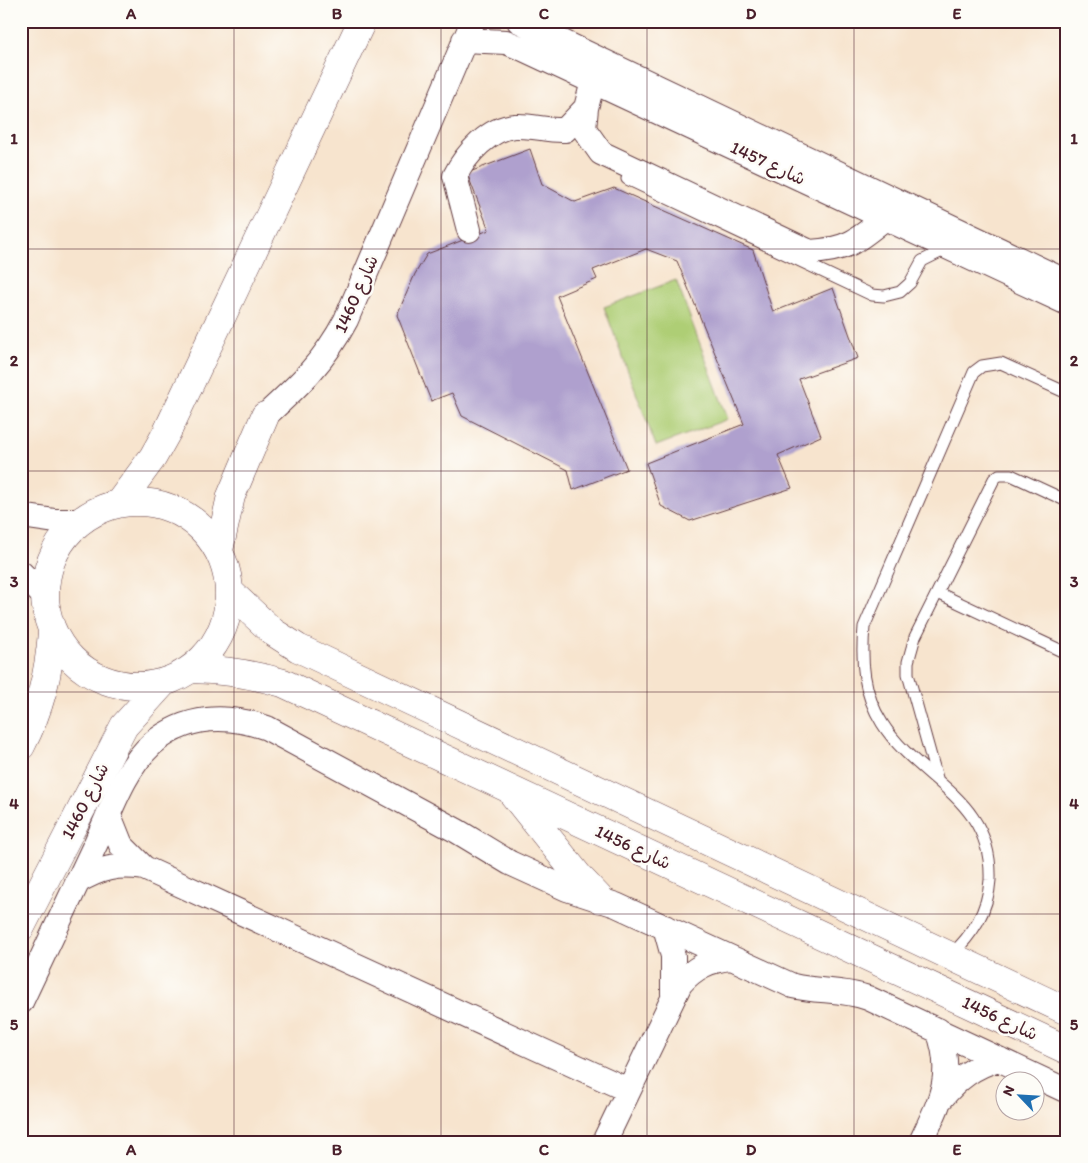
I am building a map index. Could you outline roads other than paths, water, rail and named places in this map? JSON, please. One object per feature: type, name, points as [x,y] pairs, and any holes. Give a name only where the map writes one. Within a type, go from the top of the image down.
[{"type":"street","points":[[119,503],[137,481],[167,432],[362,21]]},
{"type":"street","name":"شارع 1457","points":[[519,21],[1067,282]]},
{"type":"street","name":"شارع 1457","points":[[469,31],[506,42],[593,81],[1067,302]]},
{"type":"street","name":"شارع 1460","points":[[219,550],[231,496],[265,416],[316,369],[337,337],[469,31]]},
{"type":"street","points":[[593,81],[586,108],[584,130],[601,153],[810,252],[831,251],[855,242],[885,218]]},
{"type":"street","points":[[469,230],[455,176],[462,161],[479,144],[495,134],[514,126],[550,131],[565,130],[586,108]]},
{"type":"street","points":[[119,503],[151,503],[166,506],[187,516],[206,531],[219,550],[227,571],[230,592],[228,614],[220,635],[208,654],[192,669],[162,684],[136,687],[110,683],[86,672],[67,655],[52,632],[47,615],[45,597],[47,575],[54,555],[65,536],[80,521],[99,510],[119,503]]},
{"type":"street","points":[[21,516],[55,521],[80,521]]},
{"type":"street","points":[[21,573],[45,597]]},
{"type":"street","name":"شارع 1456","points":[[230,592],[273,632],[298,648],[1067,1011]]},
{"type":"street","points":[[21,746],[36,715],[45,688],[52,632]]},
{"type":"street","name":"شارع 1456","points":[[192,669],[254,674],[283,683],[1067,1050]]},
{"type":"street","name":"شارع 1460","points":[[21,927],[115,743],[142,704],[162,684]]},
{"type":"street","points":[[21,1002],[109,815],[138,760],[152,745],[168,733],[187,724],[206,719],[227,718],[266,728],[457,831],[510,863],[567,890],[600,899],[793,986],[817,990],[843,991],[868,998],[1067,1090]]},
{"type":"street","points":[[509,788],[580,878],[600,899]]},
{"type":"street","points":[[109,815],[121,845],[144,868]]},
{"type":"street","points":[[77,882],[92,872],[109,867],[126,865],[144,868],[628,1090]]},
{"type":"street","points":[[665,927],[674,956],[672,994]]},
{"type":"street","points":[[604,1142],[672,994],[688,974],[698,967],[708,962],[731,958]]},
{"type":"street","points":[[921,1142],[941,1100],[947,1071],[946,1056],[938,1030]]},
{"type":"street","points":[[941,1100],[960,1078],[985,1063],[999,1059]]},
{"type":"lane","points":[[601,153],[605,165],[618,174],[872,295],[884,296],[900,292],[910,282],[922,261],[949,248]]},
{"type":"lane","points":[[950,956],[976,926],[986,902],[990,869],[987,849],[981,830],[965,806],[897,742],[882,723],[871,701],[864,677],[862,660],[864,627],[974,372],[982,366],[1001,363],[1067,393]]},
{"type":"lane","points":[[938,779],[910,687],[908,662],[915,637],[991,484],[999,475],[1011,475],[1067,501]]},
{"type":"lane","points":[[938,593],[1066,653]]}]
